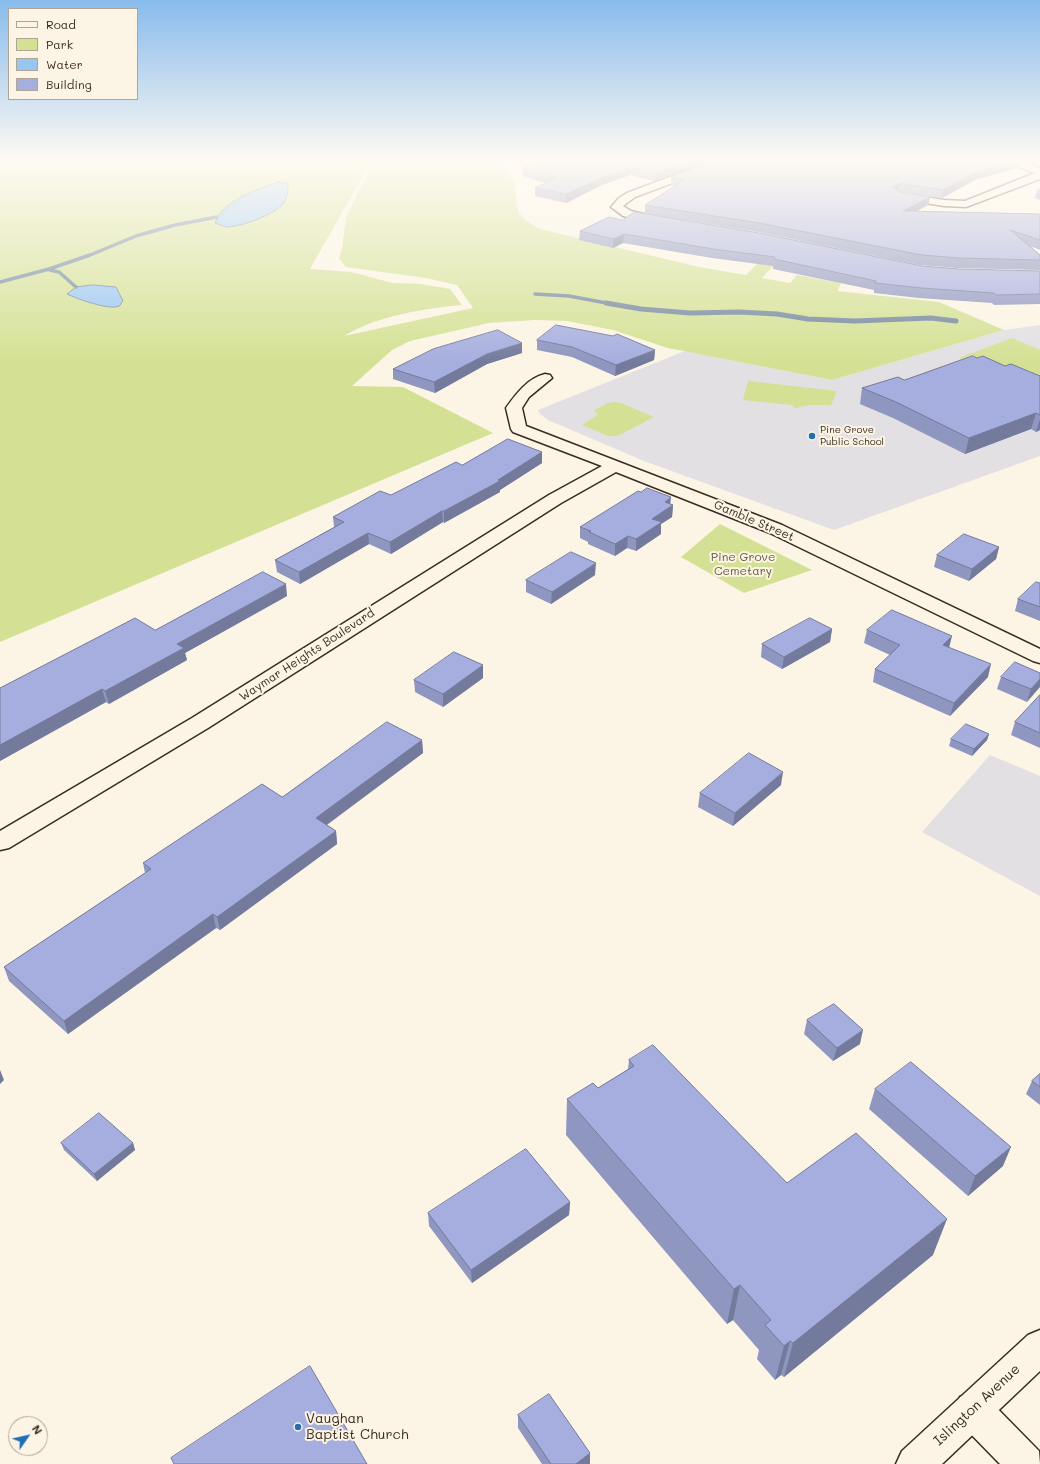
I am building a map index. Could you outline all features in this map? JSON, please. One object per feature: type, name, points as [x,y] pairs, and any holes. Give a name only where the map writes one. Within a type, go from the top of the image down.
[{"type":"street","name":"Gamble Street","points":[[545,378],[523,394],[514,408],[519,429],[776,529],[1040,657]]},
{"type":"street","name":"Waymar Heights Boulevard","points":[[0,842],[200,723],[555,499],[614,466]]},
{"type":"street","name":"Islington Avenue","points":[[915,1464],[1040,1347]]},
{"type":"street","points":[[973,1410],[1026,1464]]},
{"type":"shaded area","name":"Pine Grove Public School","points":[[1040,325],[1040,456],[834,530],[644,461],[548,420],[540,414],[538,410],[685,351],[832,380],[1004,330]]},
{"type":"shaded area","points":[[990,755],[1040,776],[1040,896],[922,832]]},
{"type":"green space","points":[[0,226],[334,226],[310,269],[351,272],[393,283],[421,284],[450,289],[462,305],[417,311],[386,318],[344,336],[473,308],[457,285],[426,278],[346,267],[339,258],[345,226],[536,226],[540,229],[699,267],[746,275],[776,244],[790,247],[762,278],[790,283],[797,275],[841,283],[838,291],[939,302],[1004,330],[832,380],[668,348],[613,330],[567,321],[535,320],[489,323],[410,341],[392,350],[352,386],[403,387],[493,433],[0,642]]},
{"type":"green space","points":[[1012,338],[1040,350],[1040,392],[959,358]]},
{"type":"green space","points":[[748,381],[837,391],[831,405],[811,405],[795,408],[792,405],[743,400]]},
{"type":"green space","points":[[608,403],[621,403],[654,417],[618,436],[608,436],[582,425],[598,415],[594,410]]},
{"type":"green space","name":"Pine Grove Cemetary","points":[[720,524],[812,570],[744,593],[681,557]]},
{"type":"water","points":[[93,285],[116,287],[123,301],[119,306],[108,307],[67,294],[76,287]]},
{"type":"building","points":[[590,226],[720,226],[922,266],[959,269],[1040,271],[1040,294],[996,295],[994,293],[875,283],[876,281],[774,259],[775,257],[713,249],[624,234],[613,239],[580,231]]},
{"type":"building","points":[[776,226],[1040,226],[1040,240],[1010,230],[1040,255],[1040,260],[959,258],[922,255]]},
{"type":"building","points":[[556,325],[613,336],[617,334],[655,350],[616,365],[572,347],[537,340]]},
{"type":"building","points":[[498,330],[522,343],[487,354],[434,382],[393,369],[433,349]]},
{"type":"building","points":[[973,356],[977,358],[983,356],[1005,366],[1011,364],[1040,376],[1040,415],[1036,413],[969,438],[896,402],[862,388],[898,377],[904,380]]},
{"type":"building","points":[[508,439],[542,452],[498,480],[500,481],[442,511],[390,542],[368,533],[299,572],[275,560],[344,522],[333,517],[380,491],[391,495],[456,462],[462,465]]},
{"type":"building","points":[[647,488],[671,497],[665,502],[673,505],[652,519],[662,522],[636,539],[628,536],[615,544],[589,532],[591,531],[580,527],[638,491],[641,492]]},
{"type":"building","points":[[964,534],[999,547],[972,569],[937,555]]},
{"type":"building","points":[[571,552],[596,563],[552,592],[526,580]]},
{"type":"building","points":[[263,572],[286,584],[177,644],[184,648],[105,691],[102,689],[0,745],[0,688],[135,618],[155,630]]},
{"type":"building","points":[[1036,582],[1040,583],[1040,607],[1018,599]]},
{"type":"building","points":[[892,610],[952,636],[943,645],[991,664],[954,703],[875,669],[900,645],[867,630]]},
{"type":"building","points":[[810,618],[832,629],[784,657],[762,644]]},
{"type":"building","points":[[454,652],[483,665],[443,694],[414,680]]},
{"type":"building","points":[[1015,662],[1040,673],[1040,679],[1031,689],[1001,677]]},
{"type":"building","points":[[1040,695],[1040,733],[1015,722]]},
{"type":"building","points":[[387,722],[422,740],[316,818],[336,831],[217,917],[213,914],[64,1021],[4,967],[151,869],[143,863],[262,784],[282,797]]},
{"type":"building","points":[[966,724],[989,734],[974,749],[951,739]]},
{"type":"building","points":[[749,753],[783,772],[735,813],[700,793]]},
{"type":"building","points":[[834,1004],[863,1030],[837,1048],[807,1020]]},
{"type":"building","points":[[653,1045],[787,1183],[856,1133],[947,1219],[793,1343],[790,1341],[784,1346],[765,1325],[771,1320],[740,1285],[734,1289],[567,1099],[593,1083],[598,1088],[634,1066],[629,1060]]},
{"type":"building","points":[[911,1062],[1011,1147],[975,1176],[875,1089]]},
{"type":"building","points":[[1040,1074],[1040,1087],[1032,1081]]},
{"type":"building","points":[[99,1113],[133,1143],[94,1174],[61,1143]]},
{"type":"building","points":[[526,1149],[570,1202],[471,1270],[428,1213]]},
{"type":"building","points":[[310,1366],[367,1464],[174,1464],[171,1458]]},
{"type":"building","points":[[549,1394],[590,1453],[576,1464],[551,1464],[518,1415]]},
{"type":"waterway","points":[[0,282],[49,269],[90,255],[136,236],[170,226]]},
{"type":"waterway","points":[[50,270],[59,272],[76,287]]},
{"type":"waterway","points":[[535,294],[569,296],[612,304]]},
{"type":"waterway","points":[[606,303],[641,309],[690,313],[739,312],[777,314],[808,319],[855,321],[931,318],[956,321]]},
{"type":"place","name":"Pine Grove Public School","points":[[812,436]]},
{"type":"place","name":"Vaughan Baptist Church","points":[[298,1427]]}]
